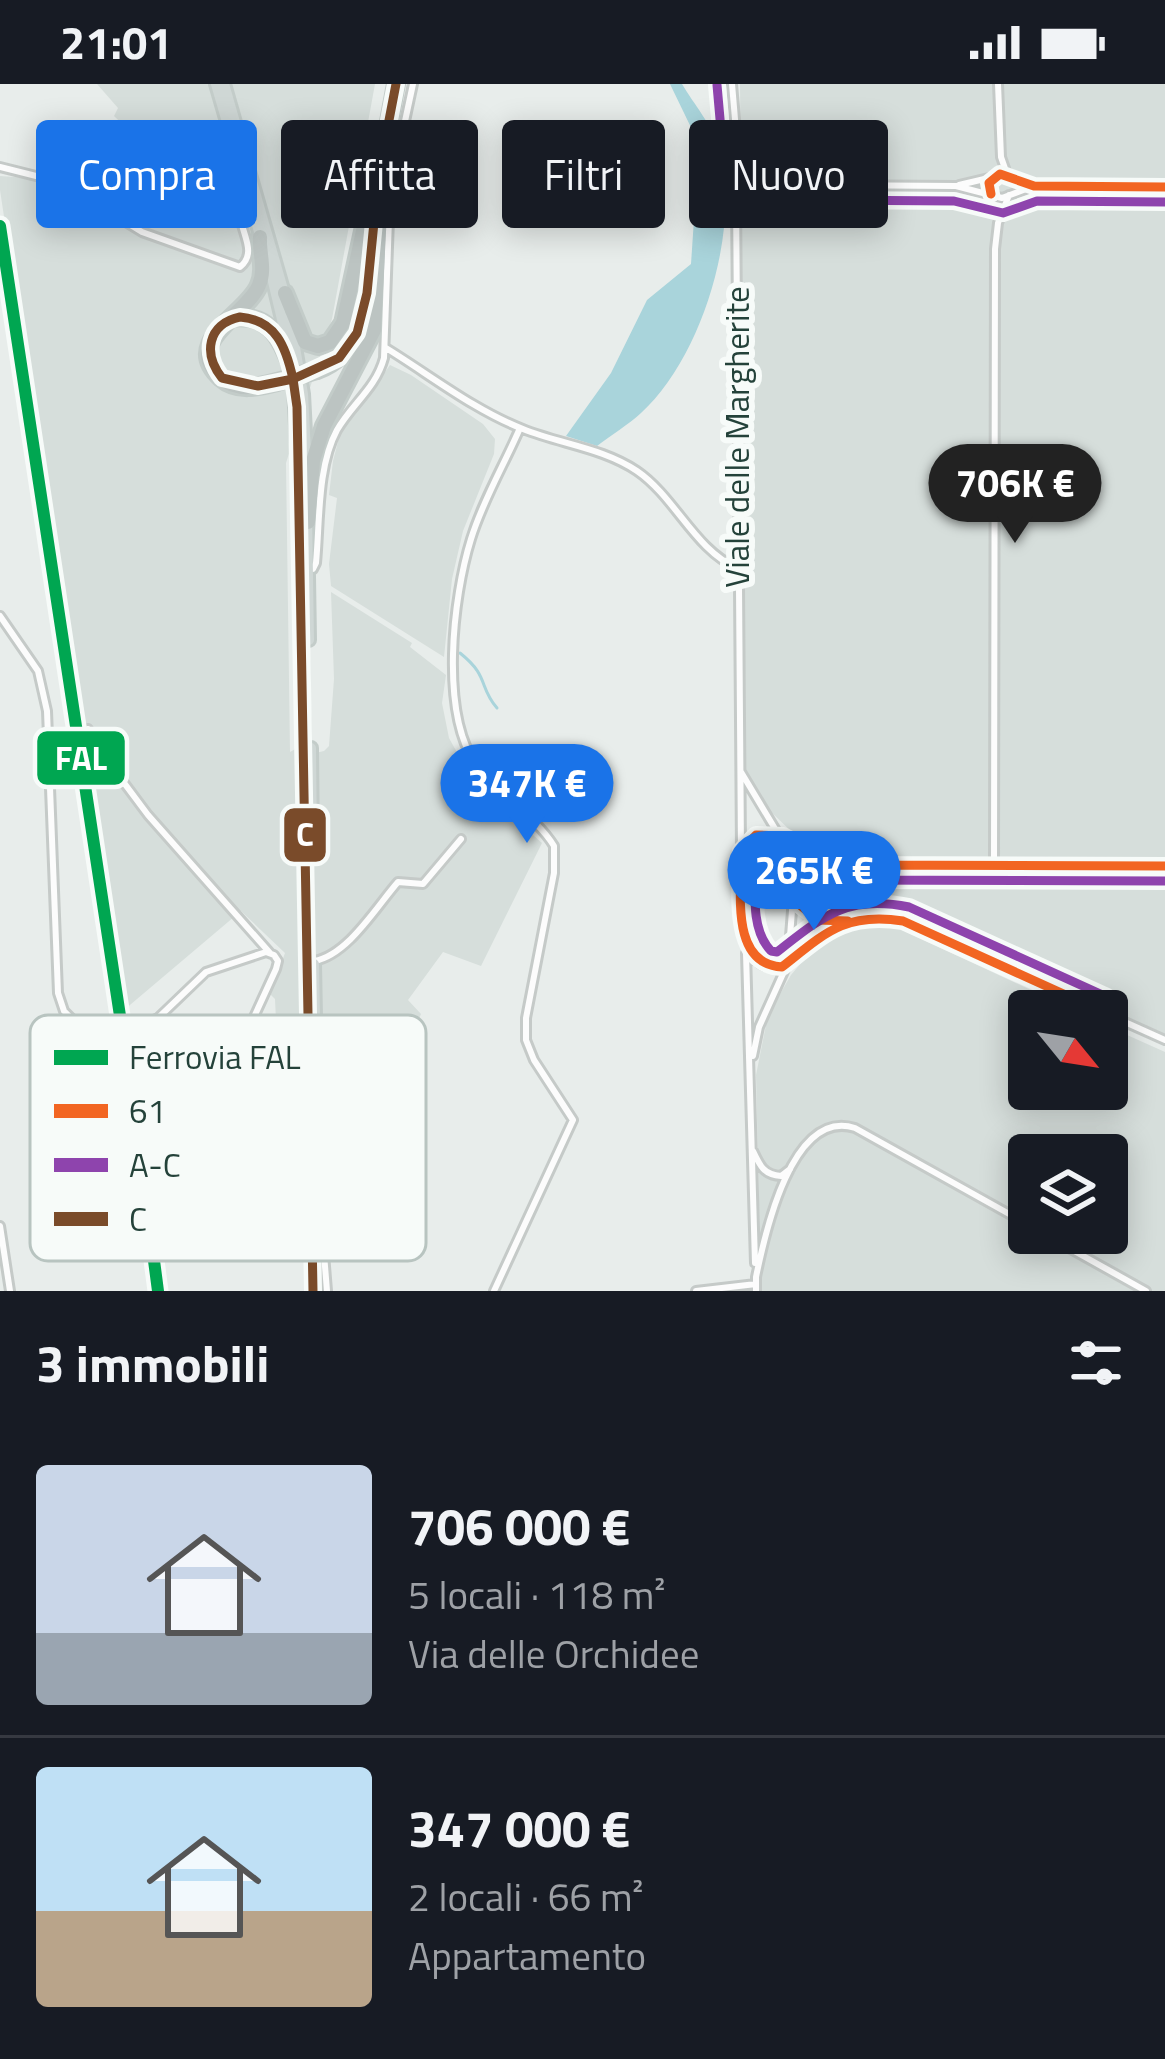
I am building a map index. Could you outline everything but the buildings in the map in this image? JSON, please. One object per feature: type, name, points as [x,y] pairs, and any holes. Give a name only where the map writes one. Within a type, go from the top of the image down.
[{"type":"highway","points":[[389,120],[396,84]]},
{"type":"highway","points":[[285,293],[305,342],[324,345],[335,337],[346,314],[363,228]]},
{"type":"highway","points":[[260,238],[260,284],[247,304],[219,326],[209,346],[216,372],[238,386],[277,382],[343,356],[359,329],[372,228]]},
{"type":"highway","points":[[308,522],[313,461],[324,426],[374,330],[379,228]]},
{"type":"highway","points":[[231,318],[252,316],[266,322],[292,367]]},
{"type":"main road","points":[[220,84],[229,120]]},
{"type":"main road","points":[[220,84],[285,293],[303,394],[315,1015]]},
{"type":"main road","points":[[257,227],[292,367],[299,480],[307,1015]]},
{"type":"main road","points":[[316,1261],[320,1291]]},
{"type":"main road","points":[[319,1261],[320,1291]]},
{"type":"street","points":[[308,569],[316,563],[326,466],[336,432],[374,382],[386,348],[390,191],[413,84]]},
{"type":"street","points":[[732,84],[735,120]]},
{"type":"street","points":[[994,866],[998,223],[1010,193],[1001,157],[998,84]]},
{"type":"street","points":[[0,167],[36,176]]},
{"type":"street","points":[[991,194],[993,177]]},
{"type":"street","points":[[956,186],[993,177],[1034,186]]},
{"type":"street","points":[[888,186],[956,186],[1002,198],[1034,186],[1165,187]]},
{"type":"street","points":[[136,228],[239,267],[250,252],[243,228]]},
{"type":"street","name":"Viale delle Margherite","points":[[737,228],[741,851],[750,1077]]},
{"type":"street","points":[[386,348],[520,428],[598,453],[636,471],[720,559],[738,568]]},
{"type":"street","points":[[494,1291],[573,1120],[526,1040],[526,1018],[554,873],[554,846],[476,765],[466,746],[457,702],[453,649],[469,545],[520,428]]},
{"type":"street","points":[[0,616],[38,671],[47,711],[58,993],[67,1015]]},
{"type":"street","points":[[88,728],[89,736],[148,814],[278,964],[255,1015]]},
{"type":"street","points":[[740,769],[790,856],[795,897],[787,963],[759,1028],[750,1077],[756,1284]]},
{"type":"street","points":[[741,851],[756,835],[780,836],[842,866]]},
{"type":"street","points":[[314,961],[326,959],[350,938],[398,882],[423,884],[461,838]]},
{"type":"street","points":[[795,897],[815,871],[842,866],[1165,866]]},
{"type":"street","points":[[795,897],[807,915],[835,924],[880,916],[903,921],[1055,990]]},
{"type":"street","points":[[746,949],[763,967],[787,963],[835,924]]},
{"type":"street","points":[[161,1015],[206,972],[270,953]]},
{"type":"street","points":[[1128,1023],[1165,1040]]},
{"type":"street","points":[[752,1148],[758,1166],[775,1176],[788,1172],[816,1132],[832,1125],[850,1126],[1008,1213]]},
{"type":"street","points":[[756,1284],[771,1215],[796,1162]]},
{"type":"street","points":[[0,1226],[10,1291]]},
{"type":"street","points":[[1080,1254],[1146,1291]]},
{"type":"street","points":[[696,1291],[756,1284]]},
{"type":"shaded area","points":[[97,84],[375,84],[368,120],[281,120],[281,228],[349,228],[332,319],[286,463],[290,752],[297,748],[298,757],[329,746],[334,679],[331,592],[412,643],[410,647],[446,675],[442,703],[449,738],[474,783],[542,843],[481,966],[443,952],[408,1000],[421,1015],[276,1015],[270,994],[285,953],[241,911],[124,1010],[0,176],[36,182],[36,228],[257,228],[257,120],[118,120],[114,116],[118,108]]},
{"type":"shaded area","points":[[740,84],[1165,84],[1165,857],[843,860],[797,837],[767,808],[746,775],[741,228],[888,228],[888,120],[740,120]]},
{"type":"shaded area","points":[[390,365],[483,424],[495,439],[494,454],[463,531],[452,579],[444,657],[331,586],[337,498],[329,495],[340,434]]},
{"type":"shaded area","points":[[851,873],[1165,876],[1165,1035],[1128,1018],[1128,990],[1066,990],[898,914],[880,909],[859,912]]},
{"type":"shaded area","points":[[887,923],[1031,990],[1008,990],[1008,1110],[1128,1110],[1128,1035],[1165,1052],[1165,1291],[761,1291],[756,1075],[768,1015],[791,975],[817,944],[849,929]]},
{"type":"water","points":[[670,84],[682,84],[706,120],[689,123]]},
{"type":"water","points":[[693,228],[724,228],[712,290],[699,326],[663,389],[641,413],[597,446],[566,436],[611,373],[647,300],[691,264]]},
{"type":"waterway","points":[[460,653],[476,669],[497,708]]},
{"type":"rail line","name":"FAL","points":[[0,226],[120,1015]]},
{"type":"rail line","name":"FAL","points":[[154,1261],[158,1291]]},
{"type":"transit line","name":"C","points":[[293,379],[339,358],[357,333],[367,293],[379,172],[396,84]]},
{"type":"transit line","name":"A-C","points":[[717,85],[724,164],[718,185],[738,210],[819,200],[954,201],[1003,213],[1037,201],[1165,202]]},
{"type":"transit line","name":"61","points":[[991,194],[989,183],[1000,174],[1034,186],[1165,187]]},
{"type":"transit line","name":"C","points":[[240,317],[271,329],[287,356],[293,379],[258,386],[222,378],[212,359],[212,341],[221,326],[240,317]]},
{"type":"transit line","name":"C","points":[[293,379],[308,1015]]},
{"type":"transit line","name":"61","points":[[1055,990],[903,921],[883,919],[837,928],[782,967],[765,963],[753,953],[742,922],[741,851],[756,835],[783,836],[842,865],[1165,866]]},
{"type":"transit line","name":"A-C","points":[[1092,990],[909,907],[888,904],[837,911],[777,952],[771,951],[757,919],[756,857],[762,850],[779,851],[841,880],[1165,881]]},
{"type":"transit line","name":"61","points":[[848,921],[818,920],[794,900],[818,873],[853,866]]},
{"type":"transit line","name":"C","points":[[312,1261],[313,1291]]}]
